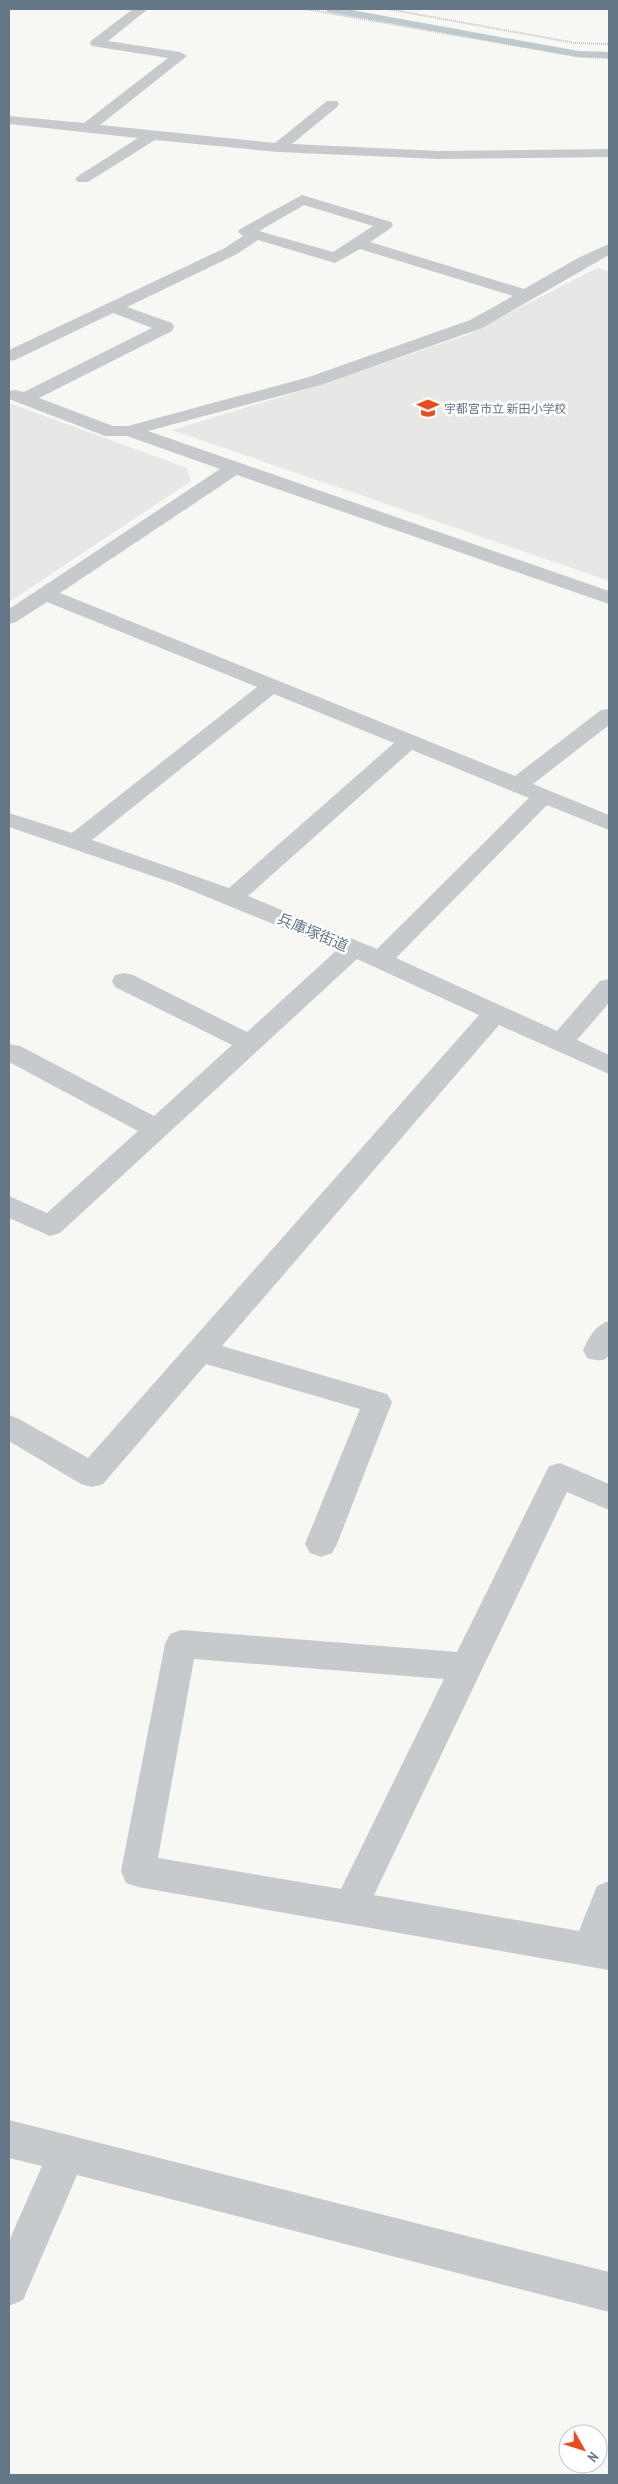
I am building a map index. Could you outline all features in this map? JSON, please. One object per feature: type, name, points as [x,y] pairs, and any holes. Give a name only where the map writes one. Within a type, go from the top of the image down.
[{"type":"street","points":[[87,128],[180,56],[97,43],[141,9]]},
{"type":"street","points":[[278,148],[332,104]]},
{"type":"street","points":[[9,120],[278,148],[439,155],[609,153]]},
{"type":"street","points":[[83,179],[152,135]]},
{"type":"street","points":[[302,200],[385,225],[358,243],[335,258],[246,232],[302,200]]},
{"type":"street","points":[[9,356],[231,250],[255,235]]},
{"type":"street","points":[[358,243],[527,295]]},
{"type":"street","points":[[16,396],[111,432],[129,432],[315,381],[476,324],[609,248]]},
{"type":"street","points":[[16,396],[166,327],[112,307]]},
{"type":"street","points":[[129,432],[609,598]]},
{"type":"street","points":[[9,618],[234,468]]},
{"type":"street","points":[[45,594],[609,823]]},
{"type":"street","points":[[75,842],[273,685]]},
{"type":"street","points":[[517,785],[609,715]]},
{"type":"street","points":[[232,898],[409,741]]},
{"type":"street","points":[[379,961],[544,796]]},
{"type":"street","name":"兵庫塚街道","points":[[9,820],[181,878],[232,898],[353,949],[609,1065]]},
{"type":"street","points":[[9,1206],[50,1226],[353,949]]},
{"type":"street","points":[[124,982],[250,1044]]},
{"type":"street","points":[[561,1043],[609,987]]},
{"type":"street","points":[[9,1427],[92,1475],[494,1014]]},
{"type":"street","points":[[11,1052],[156,1129]]},
{"type":"street","points":[[200,1351],[377,1402],[321,1544]]},
{"type":"street","points":[[350,1908],[560,1475],[609,1498]]},
{"type":"street","points":[[466,1667],[181,1644],[138,1871],[600,1951],[609,1898]]},
{"type":"street","points":[[9,2139],[609,2292]]},
{"type":"street","points":[[9,2286],[67,2153]]},
{"type":"path","points":[[305,9],[582,57],[609,58]]},
{"type":"path","points":[[388,9],[575,43],[609,44]]},
{"type":"shaded area","name":"宇都宮市立 新田小学校","points":[[597,268],[609,271],[609,581],[172,430],[320,385],[467,335]]},
{"type":"shaded area","points":[[9,403],[187,468],[191,481],[9,602]]},
{"type":"waterway","points":[[329,9],[578,54],[609,55]]},
{"type":"place","name":"宇都宮市立 新田小学校","points":[[428,408]]}]
